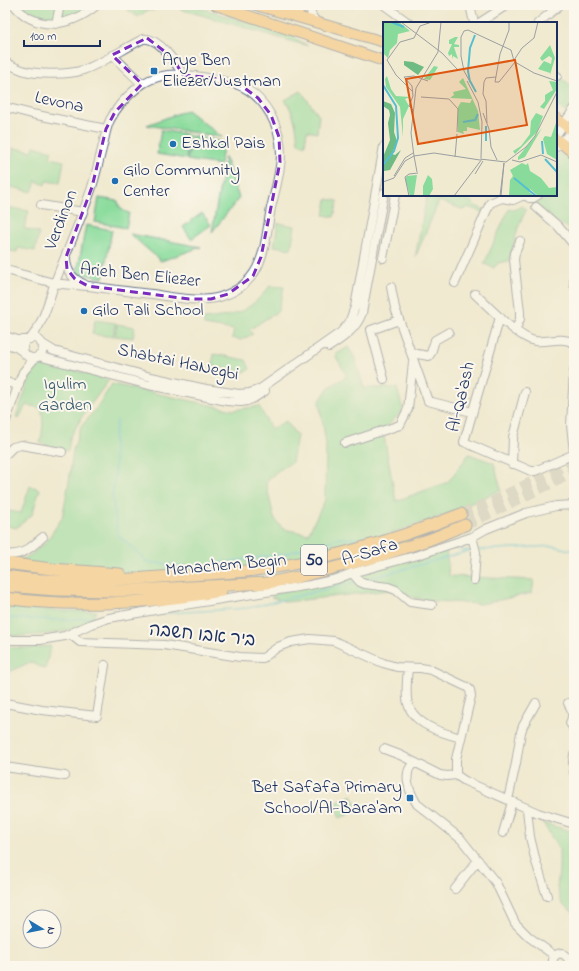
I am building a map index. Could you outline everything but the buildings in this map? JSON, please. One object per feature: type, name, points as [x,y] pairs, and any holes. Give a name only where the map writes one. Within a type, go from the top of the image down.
[{"type":"highway","name":"Menachem Begin","points":[[5,576],[40,580],[87,582],[234,572],[298,563],[363,548],[461,514]]},
{"type":"highway","name":"Menachem Begin","points":[[5,586],[56,590],[117,591],[267,583],[298,577],[376,557],[465,525]]},
{"type":"highway","points":[[5,563],[161,577]]},
{"type":"highway","points":[[5,598],[53,602],[161,600],[206,594],[267,583]]},
{"type":"main road","points":[[216,5],[379,59]]},
{"type":"main road","points":[[256,5],[383,42]]},
{"type":"main road","points":[[560,121],[573,131]]},
{"type":"main road","points":[[557,143],[572,151]]},
{"type":"street","points":[[14,5],[19,11],[31,19],[56,24],[77,19],[97,5]]},
{"type":"street","points":[[56,24],[60,5]]},
{"type":"street","points":[[290,15],[308,5]]},
{"type":"street","points":[[312,5],[310,10],[312,16],[319,24]]},
{"type":"street","points":[[384,5],[408,22]]},
{"type":"street","points":[[470,5],[474,22]]},
{"type":"street","points":[[488,20],[507,5]]},
{"type":"street","points":[[539,22],[560,5]]},
{"type":"street","points":[[5,62],[28,72],[72,72],[90,67],[147,38],[172,57],[182,74]]},
{"type":"street","points":[[112,55],[142,84]]},
{"type":"street","name":"Arieh Ben Eliezer","points":[[10,271],[55,282],[189,299],[219,298],[249,281],[256,272],[264,247],[280,162],[281,146],[271,115],[251,92],[234,83],[213,78],[182,74],[158,76],[142,84],[133,92],[120,106],[106,129]]},
{"type":"street","name":"Levona","points":[[5,107],[106,129]]},
{"type":"street","points":[[557,143],[560,121],[574,109]]},
{"type":"street","name":"Verdinon","points":[[28,339],[35,332],[41,321],[83,212],[92,187],[106,129]]},
{"type":"street","points":[[557,143],[573,131]]},
{"type":"street","name":"Shabtai HaNegbi","points":[[40,342],[54,351],[206,389],[239,394],[250,393],[260,389],[341,332],[352,318],[357,300],[383,152]]},
{"type":"street","name":"Shabtai HaNegbi","points":[[37,357],[204,397],[235,402],[247,401],[254,398],[340,340],[352,330],[360,320],[383,196]]},
{"type":"street","points":[[383,258],[394,196]]},
{"type":"street","points":[[455,283],[490,203],[501,197],[513,200],[523,196]]},
{"type":"street","points":[[41,205],[83,212]]},
{"type":"street","points":[[536,207],[558,226],[574,245]]},
{"type":"street","points":[[515,330],[520,319],[520,312],[514,260],[520,241]]},
{"type":"street","points":[[66,257],[67,269],[71,275],[79,282],[88,286]]},
{"type":"street","points":[[574,266],[574,285]]},
{"type":"street","points":[[391,287],[395,308],[428,401],[472,412]]},
{"type":"street","points":[[475,294],[515,330],[533,341],[560,339],[568,340],[574,343]]},
{"type":"street","name":"Al-Qa'ash","points":[[500,317],[464,442],[526,470],[535,471],[574,453]]},
{"type":"street","points":[[384,379],[370,330],[399,320]]},
{"type":"street","name":"Verdinon","points":[[40,342],[41,321]]},
{"type":"street","points":[[412,356],[429,356],[432,353],[436,340],[449,332]]},
{"type":"street","points":[[5,336],[18,340],[35,338],[40,342],[42,352],[23,372]]},
{"type":"street","points":[[5,423],[23,372],[23,346],[28,339]]},
{"type":"street","points":[[5,344],[16,347],[29,358],[37,357]]},
{"type":"street","points":[[345,443],[400,425],[408,408],[412,356]]},
{"type":"street","points":[[574,372],[571,424],[574,453]]},
{"type":"street","points":[[5,382],[19,385]]},
{"type":"street","points":[[512,464],[513,437],[525,392]]},
{"type":"street","points":[[5,455],[12,447],[22,446],[62,452]]},
{"type":"street","name":"A-Safa","points":[[5,640],[40,640],[65,636],[91,624],[109,618],[310,585],[338,579],[352,573],[418,555],[472,537],[504,521],[526,513],[556,506],[574,505]]},
{"type":"street","points":[[5,554],[16,555],[21,553],[43,536]]},
{"type":"street","points":[[472,537],[476,552],[474,580]]},
{"type":"street","points":[[352,573],[360,582],[365,584],[388,587],[396,590],[410,602],[432,605]]},
{"type":"street","name":"ביר אבו חשבה","points":[[70,634],[80,642],[164,645],[240,657],[263,658],[278,647],[291,642],[310,639],[334,640],[382,663],[396,667],[431,670],[467,687],[470,690],[471,696],[456,759],[456,775]]},
{"type":"street","points":[[5,703],[42,710],[97,716],[105,665]]},
{"type":"street","points":[[408,668],[407,701],[416,716],[432,729],[461,738]]},
{"type":"street","points":[[503,833],[510,801],[521,732],[536,703]]},
{"type":"street","points":[[568,703],[573,713],[573,718],[570,723],[574,729]]},
{"type":"street","points":[[384,749],[440,775],[456,775],[465,781],[538,813],[574,824]]},
{"type":"street","points":[[574,754],[574,773]]},
{"type":"street","points":[[414,762],[408,773],[410,788],[414,799],[423,809],[458,836],[496,883],[515,923],[529,937],[555,956]]},
{"type":"street","points":[[5,767],[65,776]]},
{"type":"street","points":[[528,808],[530,837],[547,896]]},
{"type":"street","points":[[455,889],[478,860]]},
{"type":"street","points":[[555,956],[564,954],[570,962]]},
{"type":"street","points":[[554,966],[553,961],[555,956]]},
{"type":"highlighted area","points":[[147,38],[172,57],[183,75],[213,78],[243,87],[258,98],[271,115],[279,137],[280,162],[261,257],[253,276],[228,294],[211,299],[189,299],[88,286],[75,279],[67,269],[66,257],[92,187],[106,129],[115,112],[142,84],[112,55]]},
{"type":"green space","points":[[20,5],[95,5],[82,15],[66,19],[49,20],[33,16]]},
{"type":"green space","points":[[121,5],[156,5],[153,11],[148,10],[138,17]]},
{"type":"green space","points":[[166,5],[191,5],[290,35],[308,46]]},
{"type":"green space","points":[[560,77],[574,88],[574,103],[567,113],[557,106],[557,80]]},
{"type":"green space","points":[[301,91],[319,116],[317,133],[307,131],[305,145],[298,143],[297,131],[291,110],[285,100]]},
{"type":"green space","points":[[187,110],[222,137],[147,125]]},
{"type":"green space","name":"Eshkol Pais","points":[[161,130],[190,135],[186,159],[157,154]]},
{"type":"green space","points":[[192,136],[224,142],[220,165],[187,160]]},
{"type":"green space","points":[[34,146],[52,151],[50,158],[64,161],[60,183],[46,181],[45,185],[36,181],[32,192],[12,187],[8,198],[5,197],[5,153],[13,155],[13,148],[32,151]]},
{"type":"green space","points":[[565,154],[574,159],[574,235],[564,225],[555,221],[535,203],[541,200],[543,196],[557,196],[557,155]]},
{"type":"green space","points":[[225,157],[239,198],[212,232]]},
{"type":"green space","points":[[427,196],[457,196],[474,203],[473,205],[485,210],[484,213],[467,207],[465,210],[439,201],[415,258]]},
{"type":"green space","points":[[99,198],[118,201],[121,209],[129,213],[126,228],[95,222]]},
{"type":"green space","points":[[327,199],[338,201],[334,217],[324,215]]},
{"type":"green space","points":[[523,206],[526,210],[518,228],[509,261],[498,263],[494,268],[484,264],[509,209],[513,210]]},
{"type":"green space","points":[[7,207],[29,211],[24,228],[39,233],[35,251],[18,248],[17,252],[10,251],[8,258],[5,257],[5,215]]},
{"type":"green space","points":[[202,213],[211,225],[191,239],[183,227]]},
{"type":"green space","points":[[278,223],[295,226],[291,249],[274,246]]},
{"type":"green space","points":[[86,225],[112,230],[103,278],[77,273]]},
{"type":"green space","points":[[130,234],[201,247],[161,261]]},
{"type":"green space","points":[[270,286],[284,287],[278,311],[249,330],[253,334],[241,340],[232,338],[234,330],[204,325],[204,319],[234,314],[248,307],[255,302]]},
{"type":"green space","points":[[95,320],[116,323],[113,337],[92,334]]},
{"type":"green space","points":[[117,324],[135,327],[133,338],[115,336]]},
{"type":"green space","points":[[348,347],[354,356],[364,388],[397,388],[403,410],[383,431],[396,501],[448,482],[469,454],[494,463],[501,490],[445,515],[362,543],[298,561],[136,581],[45,570],[5,560],[27,558],[46,542],[62,518],[73,450],[81,427],[98,406],[112,384],[234,410],[259,406],[271,429],[286,421],[297,436],[292,462],[276,472],[266,483],[274,518],[283,529],[308,534],[325,500],[326,443],[319,402],[329,387],[347,376],[335,355]]},
{"type":"green space","points":[[214,354],[246,360],[250,369],[245,372],[212,366]]},
{"type":"green space","name":"Igulim Garden","points":[[45,362],[109,380],[83,415],[70,438],[68,451],[40,443],[43,426],[41,408],[26,405],[19,418],[16,417],[34,367],[39,363]]},
{"type":"green space","points":[[30,486],[40,489],[32,515],[16,528],[5,525],[9,511],[21,513]]},
{"type":"green space","points":[[446,549],[449,576],[534,580],[532,593],[481,604],[434,601],[410,597],[391,590],[286,602],[271,597],[275,593]]},
{"type":"green space","points":[[5,607],[64,611],[97,611],[88,621],[70,630],[27,636],[5,636]]},
{"type":"green space","points":[[51,646],[45,669],[30,662],[5,674],[5,647],[29,648]]},
{"type":"green space","points":[[352,795],[359,810],[340,818],[334,803]]},
{"type":"green space","points":[[543,823],[574,832],[574,913],[562,904],[557,888],[559,849]]},
{"type":"waterway","points":[[117,421],[114,437],[115,474],[112,497],[118,535],[147,562],[191,567],[284,554],[341,538],[369,540]]},
{"type":"waterway","points":[[478,550],[553,546],[574,551]]},
{"type":"waterway","points":[[448,548],[472,551]]},
{"type":"waterway","points":[[365,580],[469,551]]},
{"type":"waterway","points":[[155,614],[248,608],[356,582]]},
{"type":"waterway","points":[[5,618],[61,620],[99,617]]},
{"type":"tunnel","points":[[461,514],[492,502],[574,461]]},
{"type":"tunnel","points":[[465,525],[574,472]]},
{"type":"place","name":"Arye Ben Eliezer/Justman","points":[[154,71]]},
{"type":"place","name":"Eshkol Pais","points":[[173,144]]},
{"type":"place","name":"Gilo Community Center","points":[[115,181]]},
{"type":"place","name":"Gilo Tali School","points":[[84,311]]},
{"type":"place","name":"Bet Safafa Primary School/Al-Bara'am","points":[[410,798]]}]
